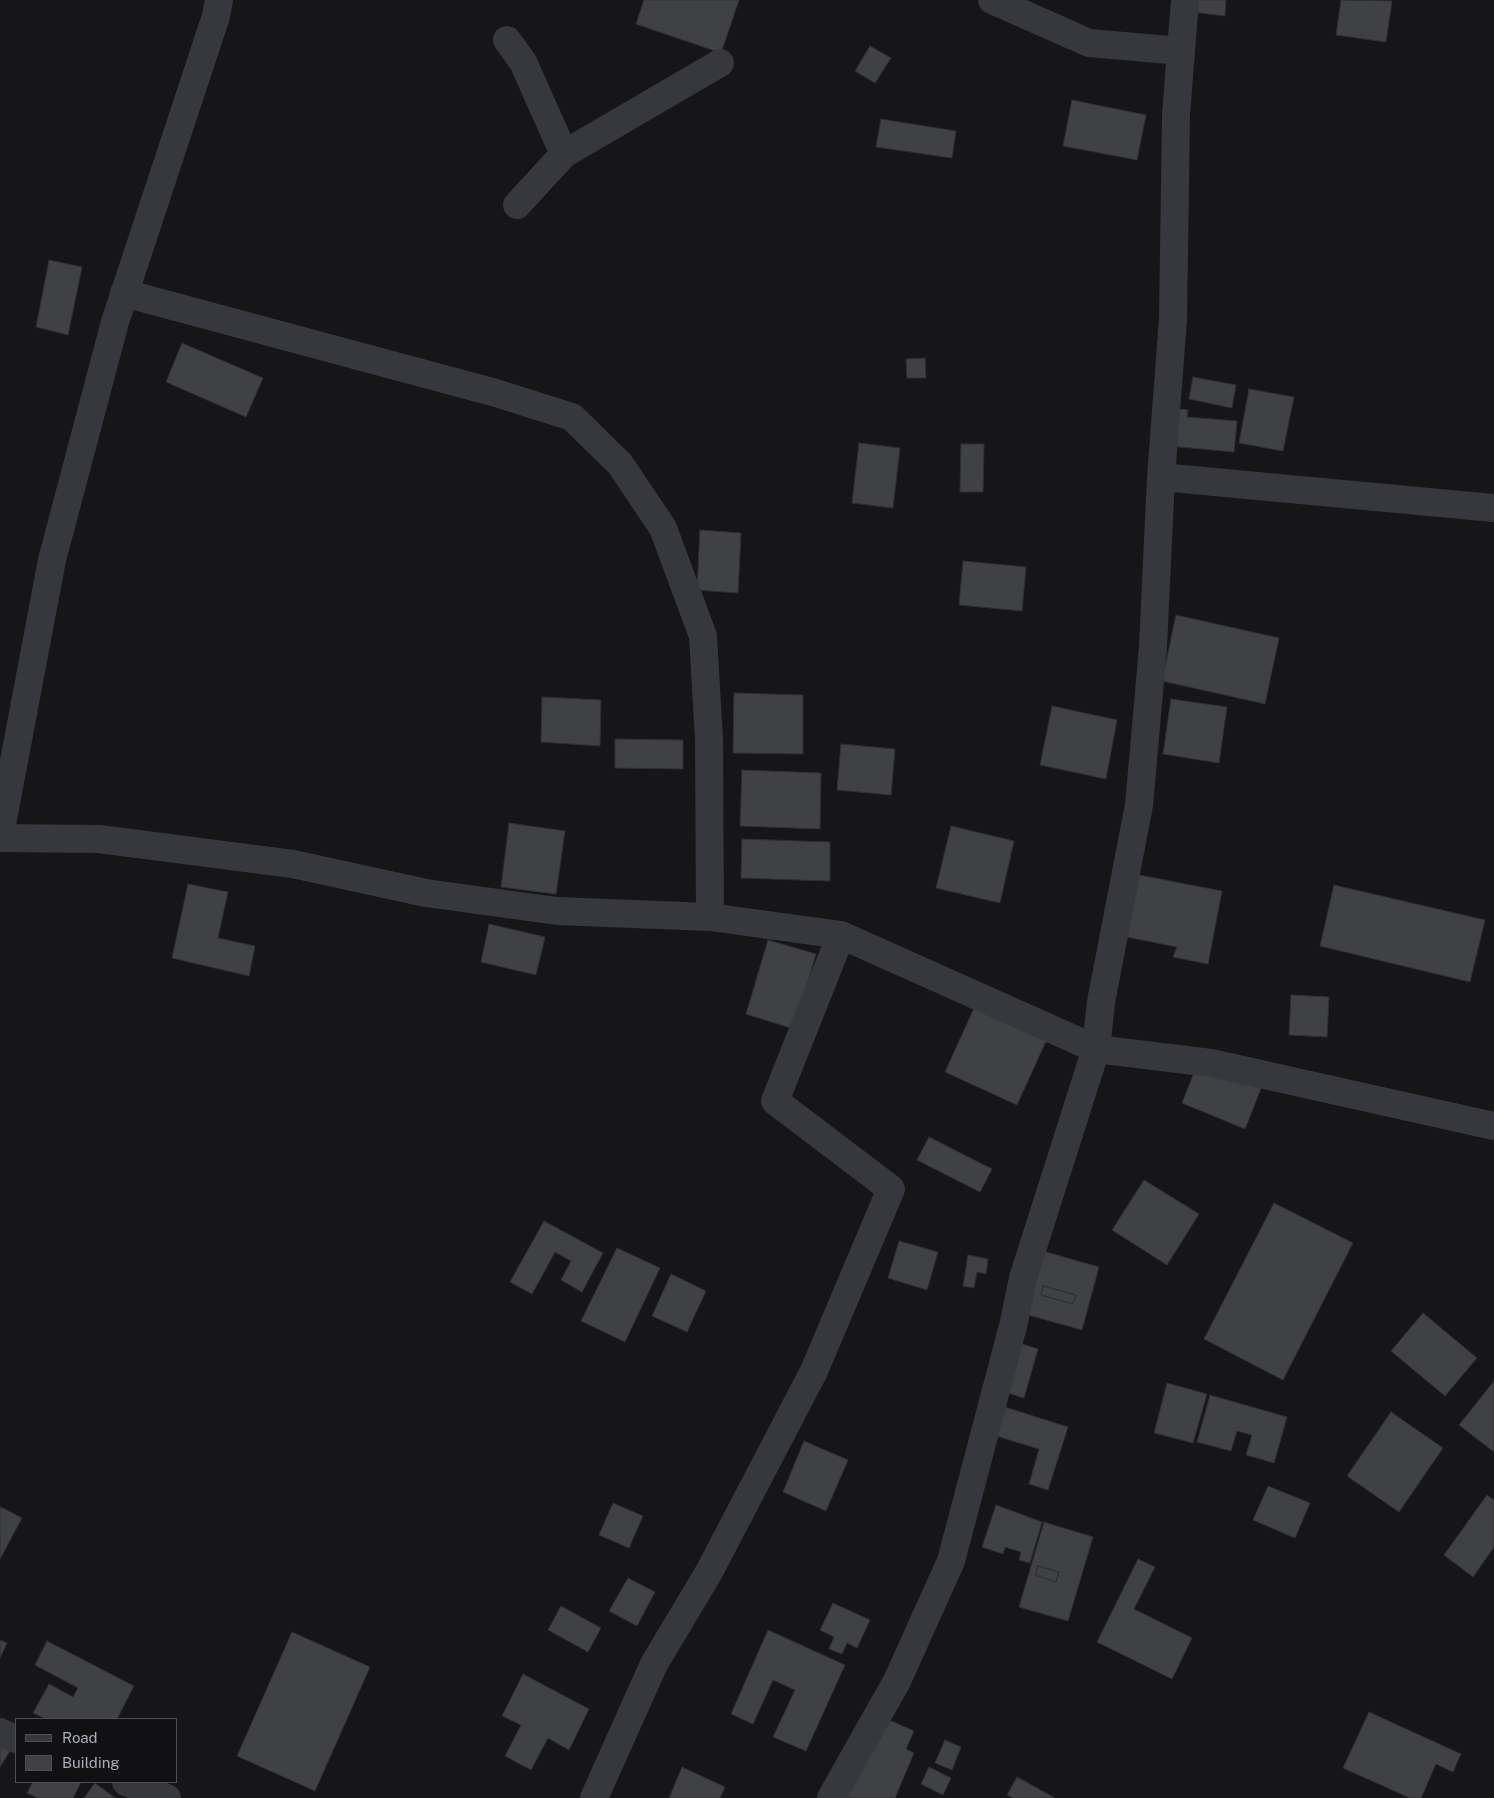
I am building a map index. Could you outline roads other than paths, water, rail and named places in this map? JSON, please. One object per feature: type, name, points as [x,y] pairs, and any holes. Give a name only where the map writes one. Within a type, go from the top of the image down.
[{"type":"street","points":[[219,0],[216,16],[124,294],[52,560],[0,836],[99,839],[293,864],[426,893],[557,912],[710,917],[841,936],[1096,1049],[1211,1063],[1494,1126]]},
{"type":"street","points":[[992,0],[1089,43],[1181,50]]},
{"type":"street","points":[[831,1798],[897,1681],[951,1561],[1014,1322],[1023,1278],[1096,1049],[1100,1002],[1139,806],[1153,647],[1161,477],[1173,319],[1176,115],[1185,0]]},
{"type":"street","points":[[507,40],[523,62],[564,154]]},
{"type":"street","points":[[517,205],[564,154],[720,63]]},
{"type":"street","points":[[124,294],[496,393],[572,417],[620,464],[663,528],[703,636],[709,739],[710,917]]},
{"type":"street","points":[[1161,477],[1494,508]]},
{"type":"street","points":[[594,1798],[654,1664],[709,1572],[814,1371],[891,1190],[775,1101],[841,936]]},
{"type":"street","points":[[0,1732],[15,1739]]},
{"type":"street","points":[[129,1783],[167,1798]]}]
